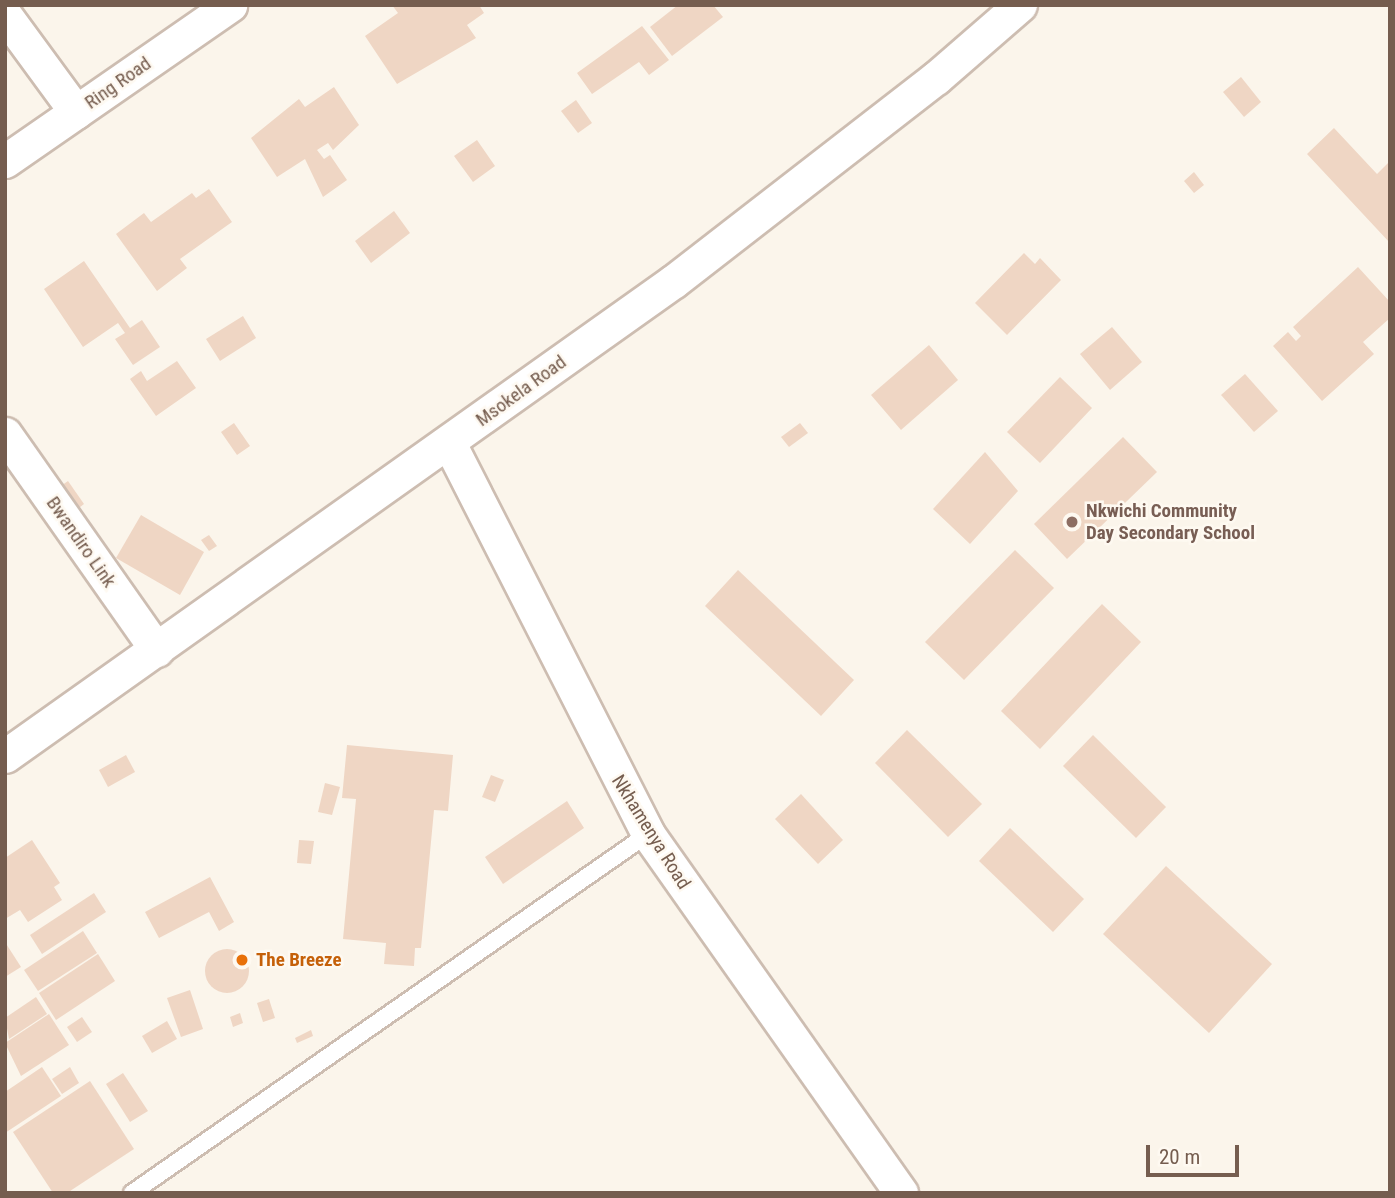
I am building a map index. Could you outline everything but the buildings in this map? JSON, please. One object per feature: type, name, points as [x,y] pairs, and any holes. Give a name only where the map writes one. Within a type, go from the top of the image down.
[{"type":"street","name":"Ring Road","points":[[5,161],[230,5]]},
{"type":"street","name":"Msokela Road","points":[[5,756],[449,443],[685,272],[936,78],[1020,5]]},
{"type":"street","points":[[5,15],[76,112]]},
{"type":"street","name":"Bwandiro Link","points":[[5,434],[157,650]]},
{"type":"street","name":"Nkhamenya Road","points":[[449,443],[648,834],[901,1193]]},
{"type":"lane","points":[[132,1193],[648,834]]},
{"type":"place","name":"Nkwichi Community Day Secondary School","points":[[1072,522]]},
{"type":"place","name":"The Breeze","points":[[242,960]]}]
